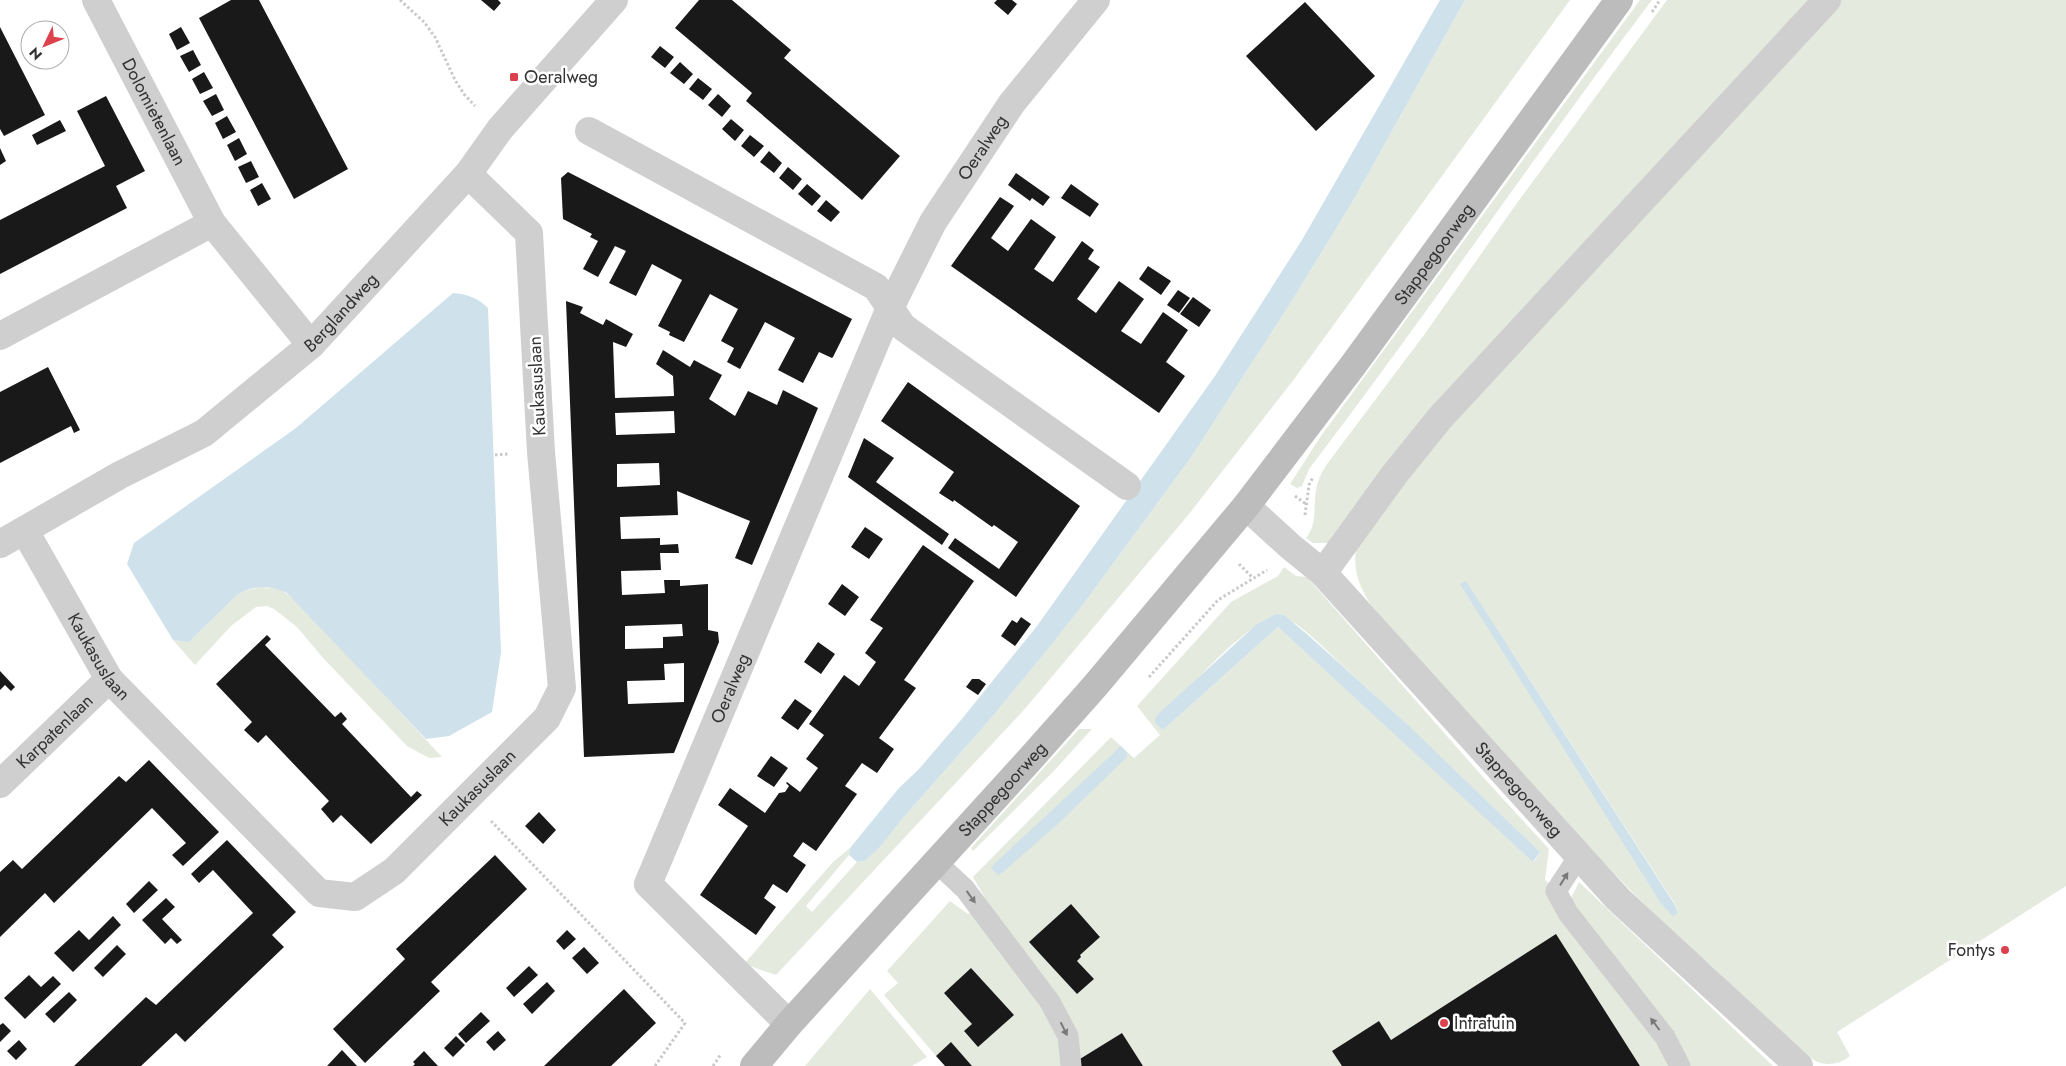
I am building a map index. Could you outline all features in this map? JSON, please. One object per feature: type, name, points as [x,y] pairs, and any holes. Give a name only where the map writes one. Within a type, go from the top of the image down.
[{"type":"street","name":"Dolomietenlaan","points":[[96,0],[212,223],[312,345]]},
{"type":"street","name":"Berglandweg","points":[[0,544],[120,475],[204,433],[312,345],[468,174],[500,129],[614,0]]},
{"type":"street","name":"Oeralweg","points":[[789,1024],[648,884],[890,308],[933,222],[1012,103],[1096,0]]},
{"type":"street","name":"Stappegoorweg","points":[[754,1066],[789,1024],[1095,686],[1246,506],[1354,364],[1619,0]]},
{"type":"street","points":[[1323,573],[1394,474],[1440,418],[1827,0]]},
{"type":"street","points":[[589,131],[876,287],[903,327],[1127,486]]},
{"type":"street","name":"Kaukasuslaan","points":[[24,530],[109,679],[319,893],[355,897],[394,871],[547,718],[562,688],[541,452],[529,233],[468,174]]},
{"type":"street","points":[[0,336],[212,223]]},
{"type":"street","name":"Stappegoorweg","points":[[1246,506],[1291,548],[1323,573],[1618,899],[1799,1066]]},
{"type":"street","name":"Karpatenlaan","points":[[0,784],[109,679]]},
{"type":"lane","points":[[1578,856],[1556,891],[1568,913],[1665,1037],[1680,1066]]},
{"type":"lane","points":[[936,862],[965,890],[1050,1002],[1068,1036],[1072,1066]]},
{"type":"path","points":[[400,0],[424,22],[435,37],[455,80],[464,94],[500,129]]},
{"type":"path","points":[[468,797],[685,1023],[655,1066]]},
{"type":"shaded area","points":[[1440,0],[1465,0],[1353,201],[1288,307],[1192,456],[1085,602],[993,716],[903,818],[881,846],[865,861],[857,862],[849,855],[850,848],[899,788],[919,769],[961,720],[1037,626],[1215,376],[1302,240]]},
{"type":"shaded area","points":[[1465,0],[1570,0],[1295,378],[1189,514],[1023,711],[776,975],[744,964],[833,862],[850,848],[849,855],[806,906],[812,912],[857,862],[865,861],[881,846],[903,818],[993,716],[1085,602],[1192,456],[1288,307],[1353,201]]},
{"type":"shaded area","points":[[1640,0],[1652,0],[1309,469],[1302,486],[1297,488],[1290,484],[1321,436]]},
{"type":"shaded area","points":[[1667,0],[1818,0],[1331,543],[1313,543],[1306,538],[1314,519],[1317,485],[1327,464],[1424,335],[1517,203]]},
{"type":"shaded area","points":[[1841,0],[2066,0],[2066,886],[1837,1032],[1850,1056],[1842,1061],[1830,1064],[1817,1062],[1802,1056],[1715,969],[1676,936],[1630,890],[1526,781],[1371,605],[1363,591],[1356,571],[1356,549],[1401,480]],"holes":[[[1466,581],[1675,904],[1678,912]]]},
{"type":"shaded area","points":[[453,293],[472,297],[488,308],[501,652],[492,712],[449,736],[426,739],[287,593],[268,587],[249,589],[237,595],[189,642],[173,640],[127,564],[134,543],[296,428]]},
{"type":"shaded area","points":[[1284,567],[1296,576],[1307,577],[1549,849],[1545,880],[1569,902],[1579,882],[1773,1066],[1640,1066],[1556,935],[1391,1040],[1379,1022],[1332,1051],[1342,1066],[1143,1066],[1122,1033],[1075,1062],[1078,1066],[972,1066],[951,1042],[936,1056],[884,995],[898,983],[887,971],[950,901],[968,914],[985,898],[973,877],[1111,737],[1134,758],[1160,735],[1137,706],[1231,602],[1278,576]],"holes":[[[1275,614],[1292,621],[1311,636],[1394,712],[1540,852],[1534,862],[1278,627],[1163,730],[1155,723],[1242,636]],[[1071,904],[1100,936],[1080,955],[1081,957],[1077,961],[1094,979],[1077,994],[1030,942]],[[971,968],[1014,1015],[978,1047],[964,1032],[972,1024],[944,993]]]},
{"type":"shaded area","points":[[1466,581],[1675,905],[1678,913],[1673,916],[1662,905],[1460,584]]},
{"type":"shaded area","points":[[261,587],[279,589],[295,599],[442,757],[429,758],[407,746],[324,659],[297,627],[274,609],[267,606],[256,607],[231,626],[195,665],[173,640],[189,642],[237,595],[244,591]]},
{"type":"shaded area","points":[[1275,614],[1284,615],[1308,635],[1408,725],[1540,852],[1533,862],[1278,627],[1163,730],[1155,723],[1158,714],[1256,625]]},
{"type":"shaded area","points":[[1079,729],[1092,729],[1052,773],[973,851],[971,848]]},
{"type":"shaded area","points":[[1121,746],[1127,753],[1127,757],[1059,823],[1002,873],[998,875],[991,868],[994,864]]},
{"type":"shaded area","points":[[870,989],[927,1057],[912,1066],[805,1066]]},
{"type":"building","points":[[231,0],[259,0],[348,169],[294,199],[199,18]]},
{"type":"building","points":[[481,0],[498,0],[501,3],[494,11]]},
{"type":"building","points":[[699,0],[732,0],[791,50],[784,58],[900,156],[862,200],[746,101],[752,93],[675,28]]},
{"type":"building","points":[[997,0],[1012,0],[1017,4],[1008,15],[994,3]]},
{"type":"building","points":[[1305,2],[1375,76],[1316,131],[1246,56]]},
{"type":"building","points":[[0,27],[20,66],[20,70],[22,70],[45,115],[4,136],[0,129]]},
{"type":"building","points":[[181,27],[190,43],[177,50],[169,34]]},
{"type":"building","points":[[660,46],[674,57],[665,68],[651,57]]},
{"type":"building","points":[[193,50],[201,65],[189,72],[180,56]]},
{"type":"building","points":[[680,62],[693,74],[684,84],[670,73]]},
{"type":"building","points":[[204,72],[213,88],[200,94],[192,79]]},
{"type":"building","points":[[698,78],[712,89],[703,100],[689,89]]},
{"type":"building","points":[[216,94],[224,110],[212,116],[203,101]]},
{"type":"building","points":[[718,94],[731,106],[722,117],[708,105]]},
{"type":"building","points":[[106,96],[145,171],[116,186],[127,208],[0,274],[0,220],[105,166],[77,111]]},
{"type":"building","points":[[227,116],[236,132],[223,139],[215,123]]},
{"type":"building","points":[[731,119],[744,130],[735,141],[722,129]]},
{"type":"building","points":[[60,120],[66,131],[37,145],[32,135]]},
{"type":"building","points":[[750,135],[764,146],[754,157],[741,146]]},
{"type":"building","points":[[239,138],[247,154],[235,161],[227,145]]},
{"type":"building","points":[[0,148],[6,161],[0,165]]},
{"type":"building","points":[[769,151],[782,163],[774,173],[760,162]]},
{"type":"building","points":[[251,161],[259,177],[246,183],[238,167]]},
{"type":"building","points":[[788,167],[802,179],[793,190],[779,178]]},
{"type":"building","points":[[568,172],[852,319],[833,357],[819,352],[803,383],[778,370],[795,338],[765,322],[740,369],[727,362],[734,348],[721,341],[738,309],[710,294],[684,342],[669,335],[670,332],[658,326],[682,280],[652,264],[636,296],[609,283],[626,251],[615,246],[598,277],[583,269],[598,241],[590,237],[592,234],[563,219],[561,178]]},
{"type":"building","points":[[1016,173],[1050,197],[1043,206],[1032,198],[1030,201],[1008,185]]},
{"type":"building","points":[[262,183],[271,199],[258,206],[250,190]]},
{"type":"building","points":[[807,184],[821,196],[812,206],[798,194]]},
{"type":"building","points":[[1071,184],[1099,204],[1090,217],[1061,198]]},
{"type":"building","points":[[1000,197],[1014,206],[991,238],[1008,251],[1031,219],[1056,237],[1034,269],[1053,282],[1082,241],[1094,250],[1088,259],[1100,267],[1077,299],[1096,313],[1119,281],[1144,299],[1121,331],[1141,344],[1163,312],[1188,330],[1166,362],[1185,376],[1159,413],[951,266]]},
{"type":"building","points":[[826,200],[840,212],[831,222],[817,211]]},
{"type":"building","points":[[1148,266],[1171,281],[1161,295],[1139,279]]},
{"type":"building","points":[[1178,290],[1190,298],[1179,313],[1167,305]]},
{"type":"building","points":[[1193,297],[1211,310],[1199,327],[1180,314]]},
{"type":"building","points":[[566,301],[583,307],[580,313],[603,325],[606,319],[633,334],[626,347],[613,342],[615,398],[674,396],[673,376],[656,364],[663,350],[690,367],[694,360],[722,375],[709,399],[735,416],[748,391],[777,405],[783,390],[818,408],[752,565],[735,558],[750,521],[677,491],[678,515],[620,517],[621,539],[660,538],[660,545],[678,544],[679,553],[660,553],[661,570],[621,571],[622,595],[665,593],[664,580],[680,580],[680,586],[708,584],[708,630],[718,632],[719,642],[674,753],[584,757]],"holes":[[[674,411],[675,433],[616,435],[615,413]],[[659,463],[660,485],[617,487],[617,464]],[[682,624],[683,636],[663,637],[663,648],[625,649],[625,626]],[[684,663],[684,702],[628,704],[627,681],[665,680],[664,664]]]},
{"type":"building","points":[[48,367],[80,430],[74,433],[71,426],[0,463],[0,392]]},
{"type":"building","points":[[908,382],[1080,506],[1016,597],[948,548],[955,538],[999,569],[1018,542],[994,525],[992,527],[954,500],[953,502],[939,493],[954,472],[881,421]]},
{"type":"building","points":[[864,438],[894,458],[876,482],[949,534],[942,545],[848,477]]},
{"type":"building","points":[[865,527],[883,539],[869,559],[851,547]]},
{"type":"building","points":[[923,545],[974,581],[904,680],[916,688],[879,738],[894,749],[877,773],[862,763],[845,786],[857,794],[816,851],[803,842],[793,856],[806,865],[787,893],[773,884],[764,898],[776,907],[756,935],[700,895],[748,826],[718,805],[730,788],[765,813],[779,793],[785,792],[789,786],[787,782],[800,792],[818,768],[806,759],[824,735],[809,724],[844,675],[859,686],[876,662],[865,653],[883,628],[870,620]]},
{"type":"building","points":[[842,584],[859,597],[845,616],[828,604]]},
{"type":"building","points":[[1021,617],[1031,624],[1015,646],[1001,636],[1012,620],[1017,623]]},
{"type":"building","points":[[267,635],[271,639],[265,645],[335,717],[341,712],[347,719],[342,724],[411,797],[417,791],[422,795],[371,844],[341,815],[333,823],[321,809],[329,801],[266,735],[258,743],[244,730],[252,722],[216,684]]},
{"type":"building","points":[[818,642],[835,654],[821,674],[804,662]]},
{"type":"building","points":[[0,671],[15,687],[11,691],[5,685],[0,690]]},
{"type":"building","points":[[972,679],[979,679],[986,684],[978,695],[966,687]]},
{"type":"building","points":[[795,699],[812,711],[798,730],[781,718]]},
{"type":"building","points":[[771,756],[788,768],[774,787],[757,776]]},
{"type":"building","points":[[149,760],[219,832],[183,866],[172,855],[186,843],[152,808],[54,903],[45,893],[0,937],[0,872],[13,860],[22,869],[119,776],[126,782]]},
{"type":"building","points":[[539,812],[556,830],[543,844],[525,826]]},
{"type":"building","points":[[227,840],[296,912],[272,935],[284,947],[185,1042],[176,1033],[141,1066],[74,1066],[146,997],[156,1005],[253,913],[213,870],[199,883],[191,874]]},
{"type":"building","points":[[495,855],[527,889],[431,982],[440,991],[365,1063],[333,1029],[405,959],[396,949]]},
{"type":"building","points":[[149,881],[158,890],[134,913],[126,904]]},
{"type":"building","points":[[166,898],[175,907],[162,919],[182,940],[177,944],[171,938],[165,944],[142,920]]},
{"type":"building","points":[[1071,904],[1100,937],[1080,955],[1081,957],[1077,961],[1094,979],[1077,994],[1029,942]]},
{"type":"building","points":[[113,916],[121,925],[73,972],[54,953],[79,930],[89,940]]},
{"type":"building","points":[[567,930],[576,939],[564,950],[556,941]]},
{"type":"building","points":[[1556,934],[1640,1066],[1342,1066],[1332,1051],[1379,1021],[1391,1040]]},
{"type":"building","points":[[117,945],[126,954],[103,977],[94,968]]},
{"type":"building","points":[[584,947],[599,963],[587,974],[572,958]]},
{"type":"building","points":[[529,966],[538,975],[514,997],[506,988]]},
{"type":"building","points":[[971,968],[1014,1015],[978,1047],[964,1031],[972,1024],[944,993]]},
{"type":"building","points":[[29,975],[41,987],[53,976],[61,984],[25,1019],[4,998]]},
{"type":"building","points":[[547,982],[555,991],[532,1014],[523,1004]]},
{"type":"building","points":[[624,989],[656,1023],[611,1066],[544,1066]]},
{"type":"building","points":[[69,992],[77,1000],[54,1023],[45,1014]]},
{"type":"building","points":[[481,1012],[490,1021],[466,1043],[458,1034]]},
{"type":"building","points":[[3,1023],[11,1031],[0,1042],[0,1025]]},
{"type":"building","points":[[498,1031],[506,1040],[494,1051],[486,1042]]},
{"type":"building","points":[[1122,1033],[1143,1066],[1078,1066],[1075,1062]]},
{"type":"building","points":[[456,1036],[465,1045],[453,1057],[444,1048]]},
{"type":"building","points":[[19,1040],[27,1049],[16,1060],[7,1051]]},
{"type":"building","points":[[951,1042],[972,1066],[945,1066],[936,1056]]},
{"type":"building","points":[[342,1050],[357,1066],[327,1066]]},
{"type":"building","points":[[424,1051],[438,1066],[413,1066],[415,1064],[413,1062]]},
{"type":"place","name":"Oeralweg","points":[[514,77]]},
{"type":"place","name":"Fontys","points":[[2005,950]]},
{"type":"place","name":"Intratuin","points":[[1444,1023]]}]
